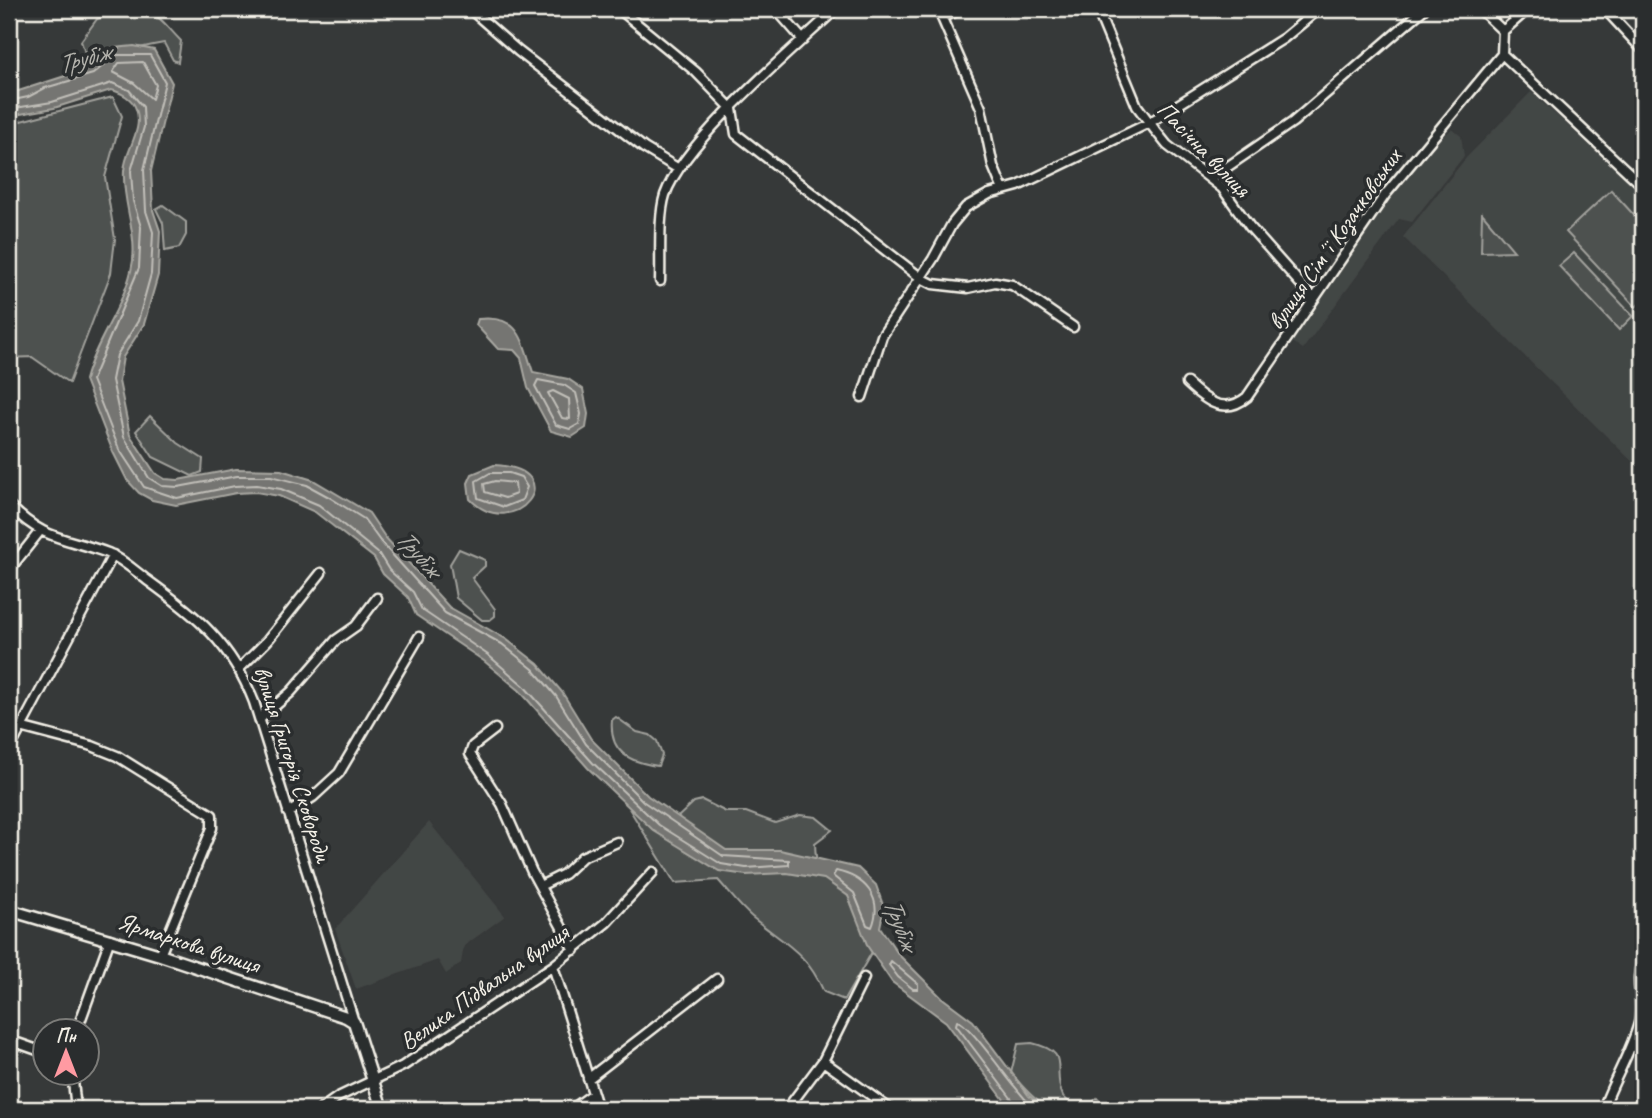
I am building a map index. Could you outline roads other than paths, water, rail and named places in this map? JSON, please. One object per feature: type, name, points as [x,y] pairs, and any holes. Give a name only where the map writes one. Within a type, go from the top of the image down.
[{"type":"street","points":[[470,9],[518,51],[627,135],[677,168]]},
{"type":"street","points":[[619,9],[696,72],[732,109],[736,134],[920,278],[933,284],[968,288],[995,282],[1012,285],[1073,327]]},
{"type":"street","points":[[776,9],[803,40]]},
{"type":"street","points":[[660,281],[664,198],[677,168],[732,109],[836,9]]},
{"type":"street","points":[[963,9],[940,13],[981,108],[993,166],[1003,190]]},
{"type":"street","name":"Пасічна вулиця","points":[[1097,9],[1137,106],[1149,123],[1167,145],[1211,178],[1228,195],[1250,227],[1313,298]]},
{"type":"street","points":[[862,397],[882,335],[962,211],[981,198],[1018,186],[1149,123],[1284,38],[1319,9]]},
{"type":"street","points":[[1211,178],[1293,122],[1424,9]]},
{"type":"street","points":[[1480,9],[1503,31]]},
{"type":"street","points":[[1528,9],[1503,31],[1502,54],[1643,186]]},
{"type":"street","points":[[1605,9],[1643,50]]},
{"type":"street","name":"вулиця Сімʼї Козачковських","points":[[1187,383],[1219,405],[1229,407],[1242,401],[1397,179],[1502,54]]},
{"type":"street","name":"вулиця Григорія Сковороди","points":[[9,505],[40,531],[113,555],[206,625],[227,648],[240,668],[260,719],[382,1109]]},
{"type":"street","points":[[9,570],[40,531]]},
{"type":"street","points":[[9,750],[113,555]]},
{"type":"street","points":[[240,668],[267,641],[321,573]]},
{"type":"street","points":[[260,719],[291,692],[341,635],[356,626],[377,598]]},
{"type":"street","points":[[288,813],[336,777],[419,636]]},
{"type":"street","points":[[20,727],[92,746],[117,756],[212,815],[212,828],[160,955]]},
{"type":"street","points":[[495,729],[473,746],[470,754],[502,804],[540,886],[574,950]]},
{"type":"street","points":[[540,886],[564,874],[582,857],[617,842]]},
{"type":"street","name":"Велика Підвальна вулиця","points":[[321,1109],[403,1066],[553,966],[618,912],[653,872]]},
{"type":"street","name":"Ярмаркова вулиця","points":[[9,910],[110,939],[327,1009],[354,1022]]},
{"type":"street","points":[[82,1016],[110,939]]},
{"type":"street","points":[[1603,1109],[1638,1026],[1641,1005],[1639,975],[1643,959]]},
{"type":"street","points":[[553,966],[598,1109]]},
{"type":"street","points":[[787,1109],[823,1061],[864,978]]},
{"type":"street","points":[[588,1079],[717,979]]},
{"type":"street","points":[[9,1040],[32,1048]]},
{"type":"street","points":[[823,1061],[890,1109]]},
{"type":"street","points":[[73,1086],[76,1109]]},
{"type":"street","points":[[572,1109],[593,1094]]},
{"type":"water","points":[[134,46],[154,50],[172,83],[151,171],[153,210],[160,231],[158,275],[144,324],[123,357],[119,381],[130,435],[155,473],[165,479],[178,480],[236,469],[281,470],[313,480],[369,513],[385,537],[449,607],[506,639],[538,664],[562,692],[591,739],[648,796],[726,850],[780,850],[858,868],[876,885],[884,908],[880,927],[899,955],[941,997],[973,1021],[1029,1096],[1046,1109],[1011,1109],[946,1022],[892,982],[868,947],[848,896],[824,879],[787,873],[746,875],[719,871],[654,831],[588,768],[519,690],[484,661],[416,615],[408,597],[383,574],[374,558],[315,512],[279,496],[256,492],[236,493],[176,505],[152,500],[139,493],[127,480],[85,380],[131,271],[133,246],[124,171],[138,125],[136,109],[126,96],[111,90],[54,108],[9,116],[9,94],[90,68],[114,48]]},
{"type":"water","points":[[478,319],[503,321],[511,325],[522,340],[533,372],[568,379],[583,389],[588,414],[586,428],[572,437],[551,431],[528,388],[521,358],[514,350],[498,349],[476,325]]},
{"type":"water","points":[[494,465],[518,469],[531,478],[534,490],[529,501],[518,510],[504,514],[487,511],[470,499],[468,483],[472,474]]},
{"type":"water label","name":"Трубіж","points":[[84,58]]},
{"type":"water label","name":"Трубіж","points":[[419,553]]},
{"type":"water label","name":"Трубіж","points":[[901,924]]}]
